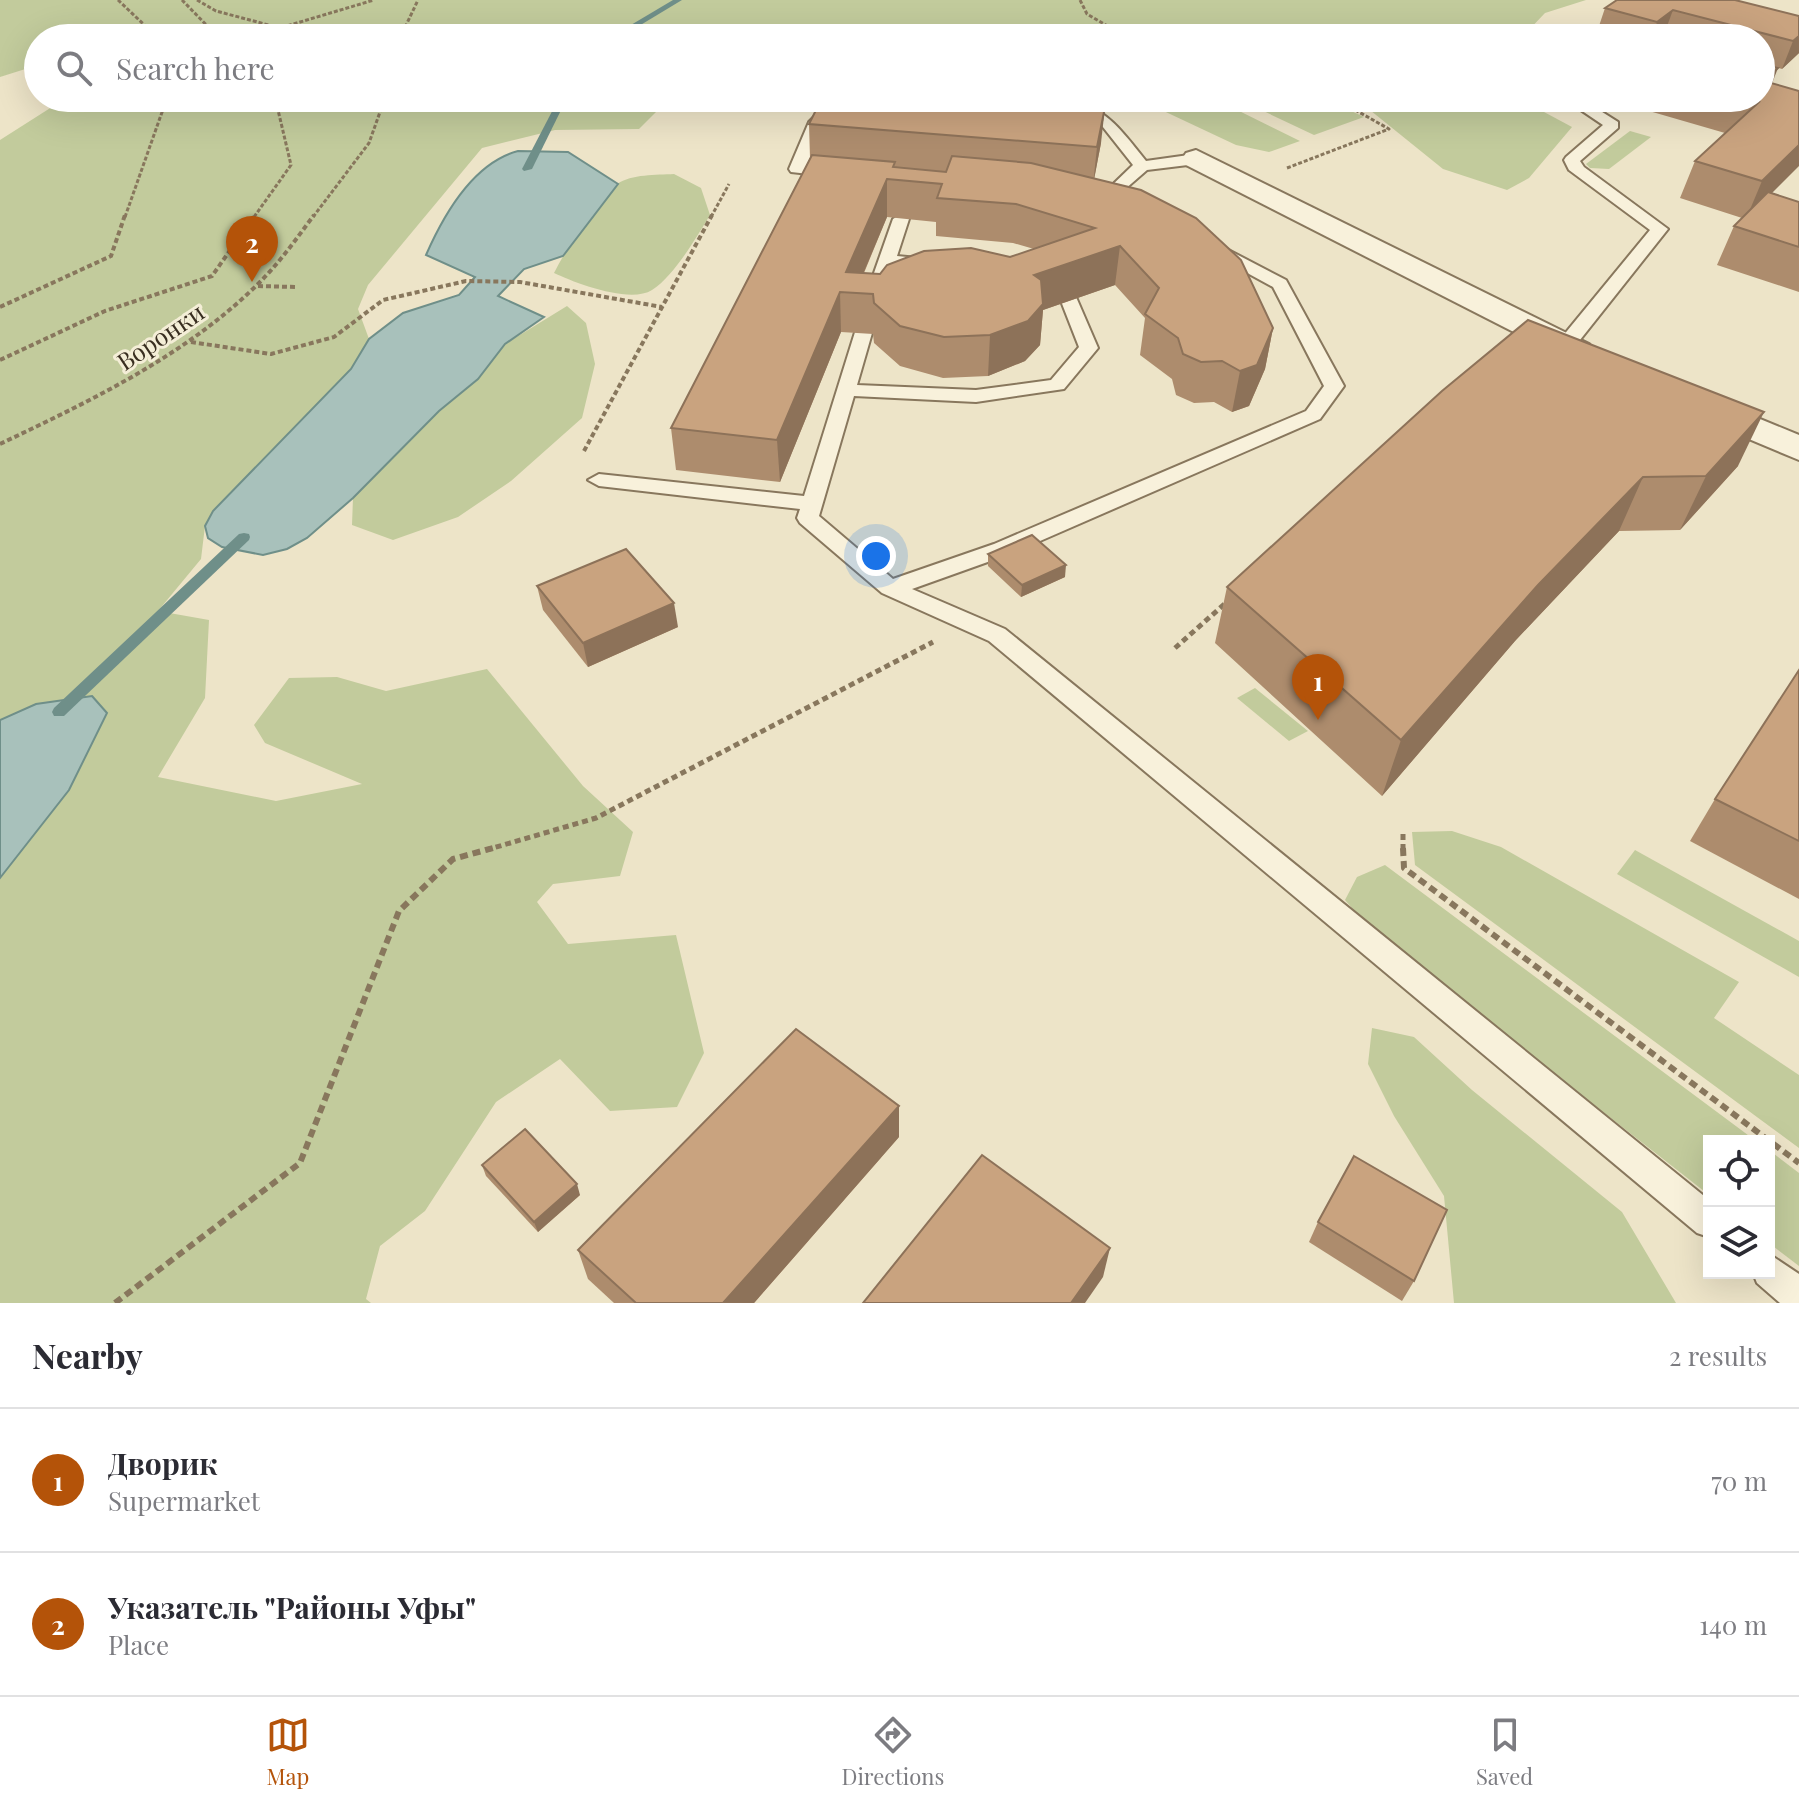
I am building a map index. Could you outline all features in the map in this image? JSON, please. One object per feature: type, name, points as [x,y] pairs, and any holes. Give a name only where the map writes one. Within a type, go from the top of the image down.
[{"type":"street","points":[[1196,159],[1565,346],[1609,365]]},
{"type":"street","points":[[1667,391],[1799,449]]},
{"type":"lane","points":[[827,112],[817,122],[797,169],[856,173]]},
{"type":"lane","points":[[1087,112],[1104,119],[1142,166]]},
{"type":"lane","points":[[1565,346],[1660,229],[1577,170],[1572,160],[1613,125],[1592,112]]},
{"type":"lane","points":[[1155,214],[1106,191],[1142,166],[1196,159]]},
{"type":"lane","points":[[879,287],[901,219]]},
{"type":"lane","points":[[890,588],[1002,549],[1313,415],[1334,386],[1280,284],[1197,237]]},
{"type":"lane","points":[[888,260],[952,266]]},
{"type":"lane","points":[[845,390],[976,396],[1057,385],[1089,348],[1070,301]]},
{"type":"lane","points":[[863,333],[808,518],[890,588],[997,635],[1703,1216]]},
{"type":"lane","points":[[599,480],[813,504]]},
{"type":"lane","points":[[1775,1276],[1799,1296]]},
{"type":"path","points":[[118,0],[143,24]]},
{"type":"path","points":[[182,0],[205,24]]},
{"type":"path","points":[[197,0],[216,11],[265,24]]},
{"type":"path","points":[[293,24],[374,0]]},
{"type":"path","points":[[407,24],[418,0]]},
{"type":"path","points":[[1080,0],[1087,14],[1104,24]]},
{"type":"path","points":[[0,307],[111,256],[162,112]]},
{"type":"path","points":[[0,360],[105,311],[212,276],[291,165],[278,112]]},
{"type":"path","name":"Воронки","points":[[0,444],[102,396],[191,341],[257,286],[358,162],[382,112]]},
{"type":"path","points":[[1245,184],[1389,129],[1359,112]]},
{"type":"path","points":[[599,480],[570,478],[729,184]]},
{"type":"path","points":[[191,341],[271,354],[334,337],[383,300],[466,281],[520,282],[662,307]]},
{"type":"path","points":[[257,286],[295,287]]},
{"type":"path","points":[[1175,648],[1234,595]]},
{"type":"path","points":[[115,1303],[300,1163],[399,911],[453,859],[596,818],[969,623]]},
{"type":"path","points":[[1403,834],[1404,868],[1799,1163]]},
{"type":"green space","points":[[0,0],[1586,0],[1545,13],[1534,24],[24,24],[24,69],[0,77]]},
{"type":"green space","points":[[44,112],[656,112],[639,129],[555,130],[482,148],[368,285],[358,309],[369,339],[351,369],[213,511],[205,526],[201,559],[158,611],[209,620],[205,698],[158,777],[276,801],[362,784],[265,743],[254,725],[289,678],[337,677],[386,691],[487,669],[583,786],[633,832],[620,876],[553,884],[537,902],[568,944],[676,935],[704,1053],[677,1107],[610,1111],[560,1059],[496,1102],[425,1211],[380,1246],[366,1299],[371,1303],[0,1303],[0,878],[69,790],[36,704],[0,720],[0,140]]},
{"type":"green space","points":[[1166,112],[1241,112],[1300,141],[1269,152],[1236,145]]},
{"type":"green space","points":[[1266,112],[1353,112],[1364,117],[1314,135]]},
{"type":"green space","points":[[1372,112],[1544,112],[1572,127],[1529,178],[1507,190],[1443,169]]},
{"type":"green space","points":[[1630,131],[1651,137],[1609,169],[1590,168],[1586,164]]},
{"type":"green space","points":[[674,174],[701,188],[710,215],[684,256],[660,284],[642,294],[630,295],[588,286],[554,273],[590,213],[617,184],[637,177]]},
{"type":"green space","points":[[567,306],[586,323],[595,364],[582,418],[511,481],[458,517],[393,540],[352,525],[353,498],[439,411],[478,379],[505,344]]},
{"type":"green space","points":[[1255,688],[1308,731],[1289,741],[1237,698]]},
{"type":"green space","points":[[1452,831],[1501,847],[1739,982],[1714,1018],[1799,1075],[1799,1148],[1415,865],[1412,832]]},
{"type":"green space","points":[[1635,850],[1799,941],[1799,977],[1617,874]]},
{"type":"green space","points":[[1385,865],[1748,1135],[1703,1135],[1703,1190],[1372,931],[1345,900],[1357,877]]},
{"type":"green space","points":[[1372,1028],[1414,1037],[1472,1090],[1622,1212],[1676,1303],[1454,1303],[1444,1196],[1394,1116],[1368,1064]]},
{"type":"green space","points":[[1775,1155],[1799,1173],[1799,1266],[1775,1248]]},
{"type":"water","points":[[518,151],[568,152],[618,184],[563,256],[524,269],[498,296],[544,317],[505,344],[478,379],[439,411],[353,498],[307,538],[287,549],[263,555],[222,547],[208,538],[205,526],[213,511],[351,369],[369,339],[403,313],[459,295],[475,277],[426,255],[451,207],[474,178],[502,157]]},
{"type":"water","points":[[92,696],[107,713],[69,790],[0,878],[0,720],[36,704]]},
{"type":"building","points":[[1617,0],[1735,0],[1799,16],[1799,36],[1793,41],[1775,36],[1775,24],[1727,24],[1673,10],[1657,22],[1605,8]]},
{"type":"building","points":[[1775,84],[1799,91],[1799,145],[1762,181],[1695,161],[1748,112],[1775,112]]},
{"type":"building","points":[[815,112],[1104,112],[1097,147],[809,124]]},
{"type":"building","points":[[812,155],[895,162],[893,167],[946,172],[952,156],[1031,163],[1141,190],[1196,218],[1241,260],[1273,328],[1257,365],[1240,371],[1222,361],[1201,362],[1183,354],[1178,338],[1145,314],[1159,288],[1120,246],[1034,275],[1041,280],[1043,304],[1028,321],[990,335],[944,337],[900,326],[874,303],[873,294],[840,292],[777,440],[671,428]],"holes":[[[887,179],[942,184],[937,198],[1016,204],[1095,228],[1010,257],[971,248],[924,251],[887,265],[880,274],[846,272]]]},
{"type":"building","points":[[1768,192],[1799,202],[1799,247],[1734,226]]},
{"type":"building","points":[[1528,320],[1764,412],[1706,476],[1643,477],[1538,585],[1401,740],[1227,587],[1442,391]]},
{"type":"building","points":[[1032,535],[1066,565],[1022,585],[988,554]]},
{"type":"building","points":[[626,549],[674,603],[583,643],[537,586]]},
{"type":"building","points":[[1799,670],[1799,841],[1715,799]]},
{"type":"building","points":[[796,1029],[899,1106],[723,1303],[636,1303],[578,1250]]},
{"type":"building","points":[[525,1129],[577,1184],[534,1222],[482,1165]]},
{"type":"building","points":[[982,1155],[1110,1248],[1071,1303],[863,1303]]},
{"type":"building","points":[[1354,1156],[1447,1210],[1414,1281],[1318,1222]]},
{"type":"waterway","points":[[637,24],[678,0]]},
{"type":"waterway","points":[[527,169],[556,112]]},
{"type":"waterway","points":[[59,712],[244,537]]},
{"type":"place","name":"Указатель \"Районы Уфы\"","points":[[252,282]]},
{"type":"place","name":"Дворик","points":[[1318,720]]}]
